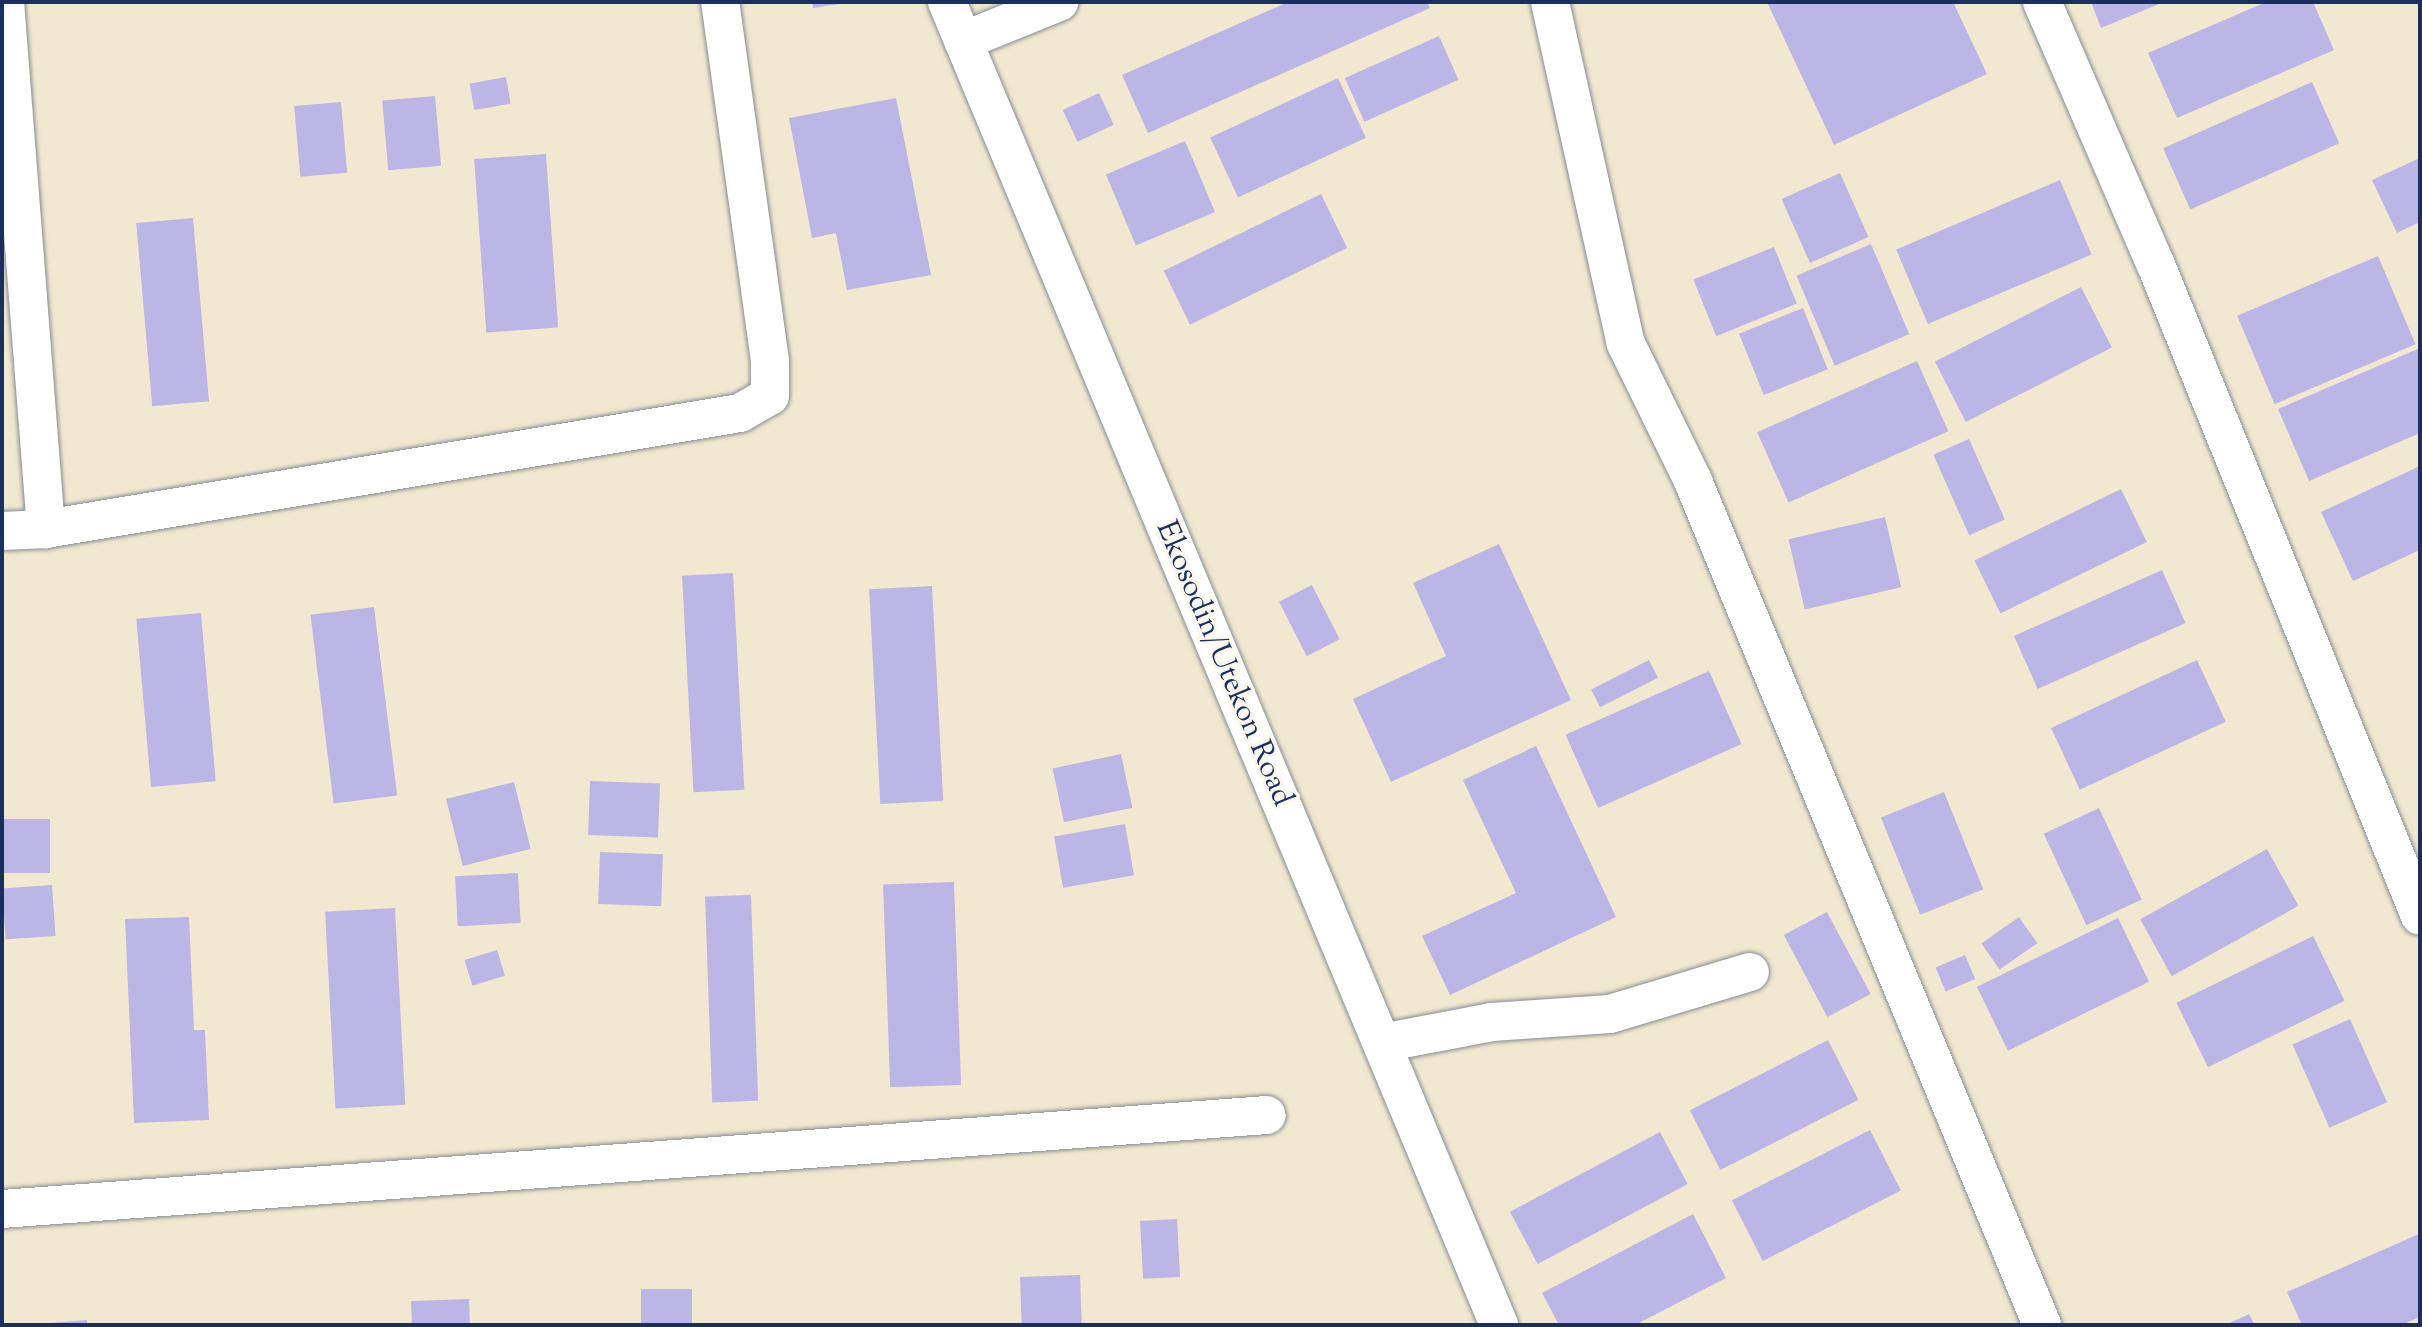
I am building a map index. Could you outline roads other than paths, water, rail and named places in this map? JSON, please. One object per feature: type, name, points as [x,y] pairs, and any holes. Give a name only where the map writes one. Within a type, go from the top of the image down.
[{"type":"street","points":[[5,2],[46,529]]},
{"type":"street","points":[[2,531],[46,529],[740,413],[770,396],[770,361],[720,2]]},
{"type":"street","name":"Ekosodin/Utekon Road","points":[[947,2],[1499,1325]]},
{"type":"street","points":[[963,41],[1059,2]]},
{"type":"street","points":[[1550,2],[1626,344],[1693,481],[2042,1325]]},
{"type":"street","points":[[2042,2],[2156,265],[2420,916]]},
{"type":"street","points":[[1382,1044],[1492,1022],[1610,1014],[1750,972]]},
{"type":"street","points":[[2,1209],[1267,1115]]}]
